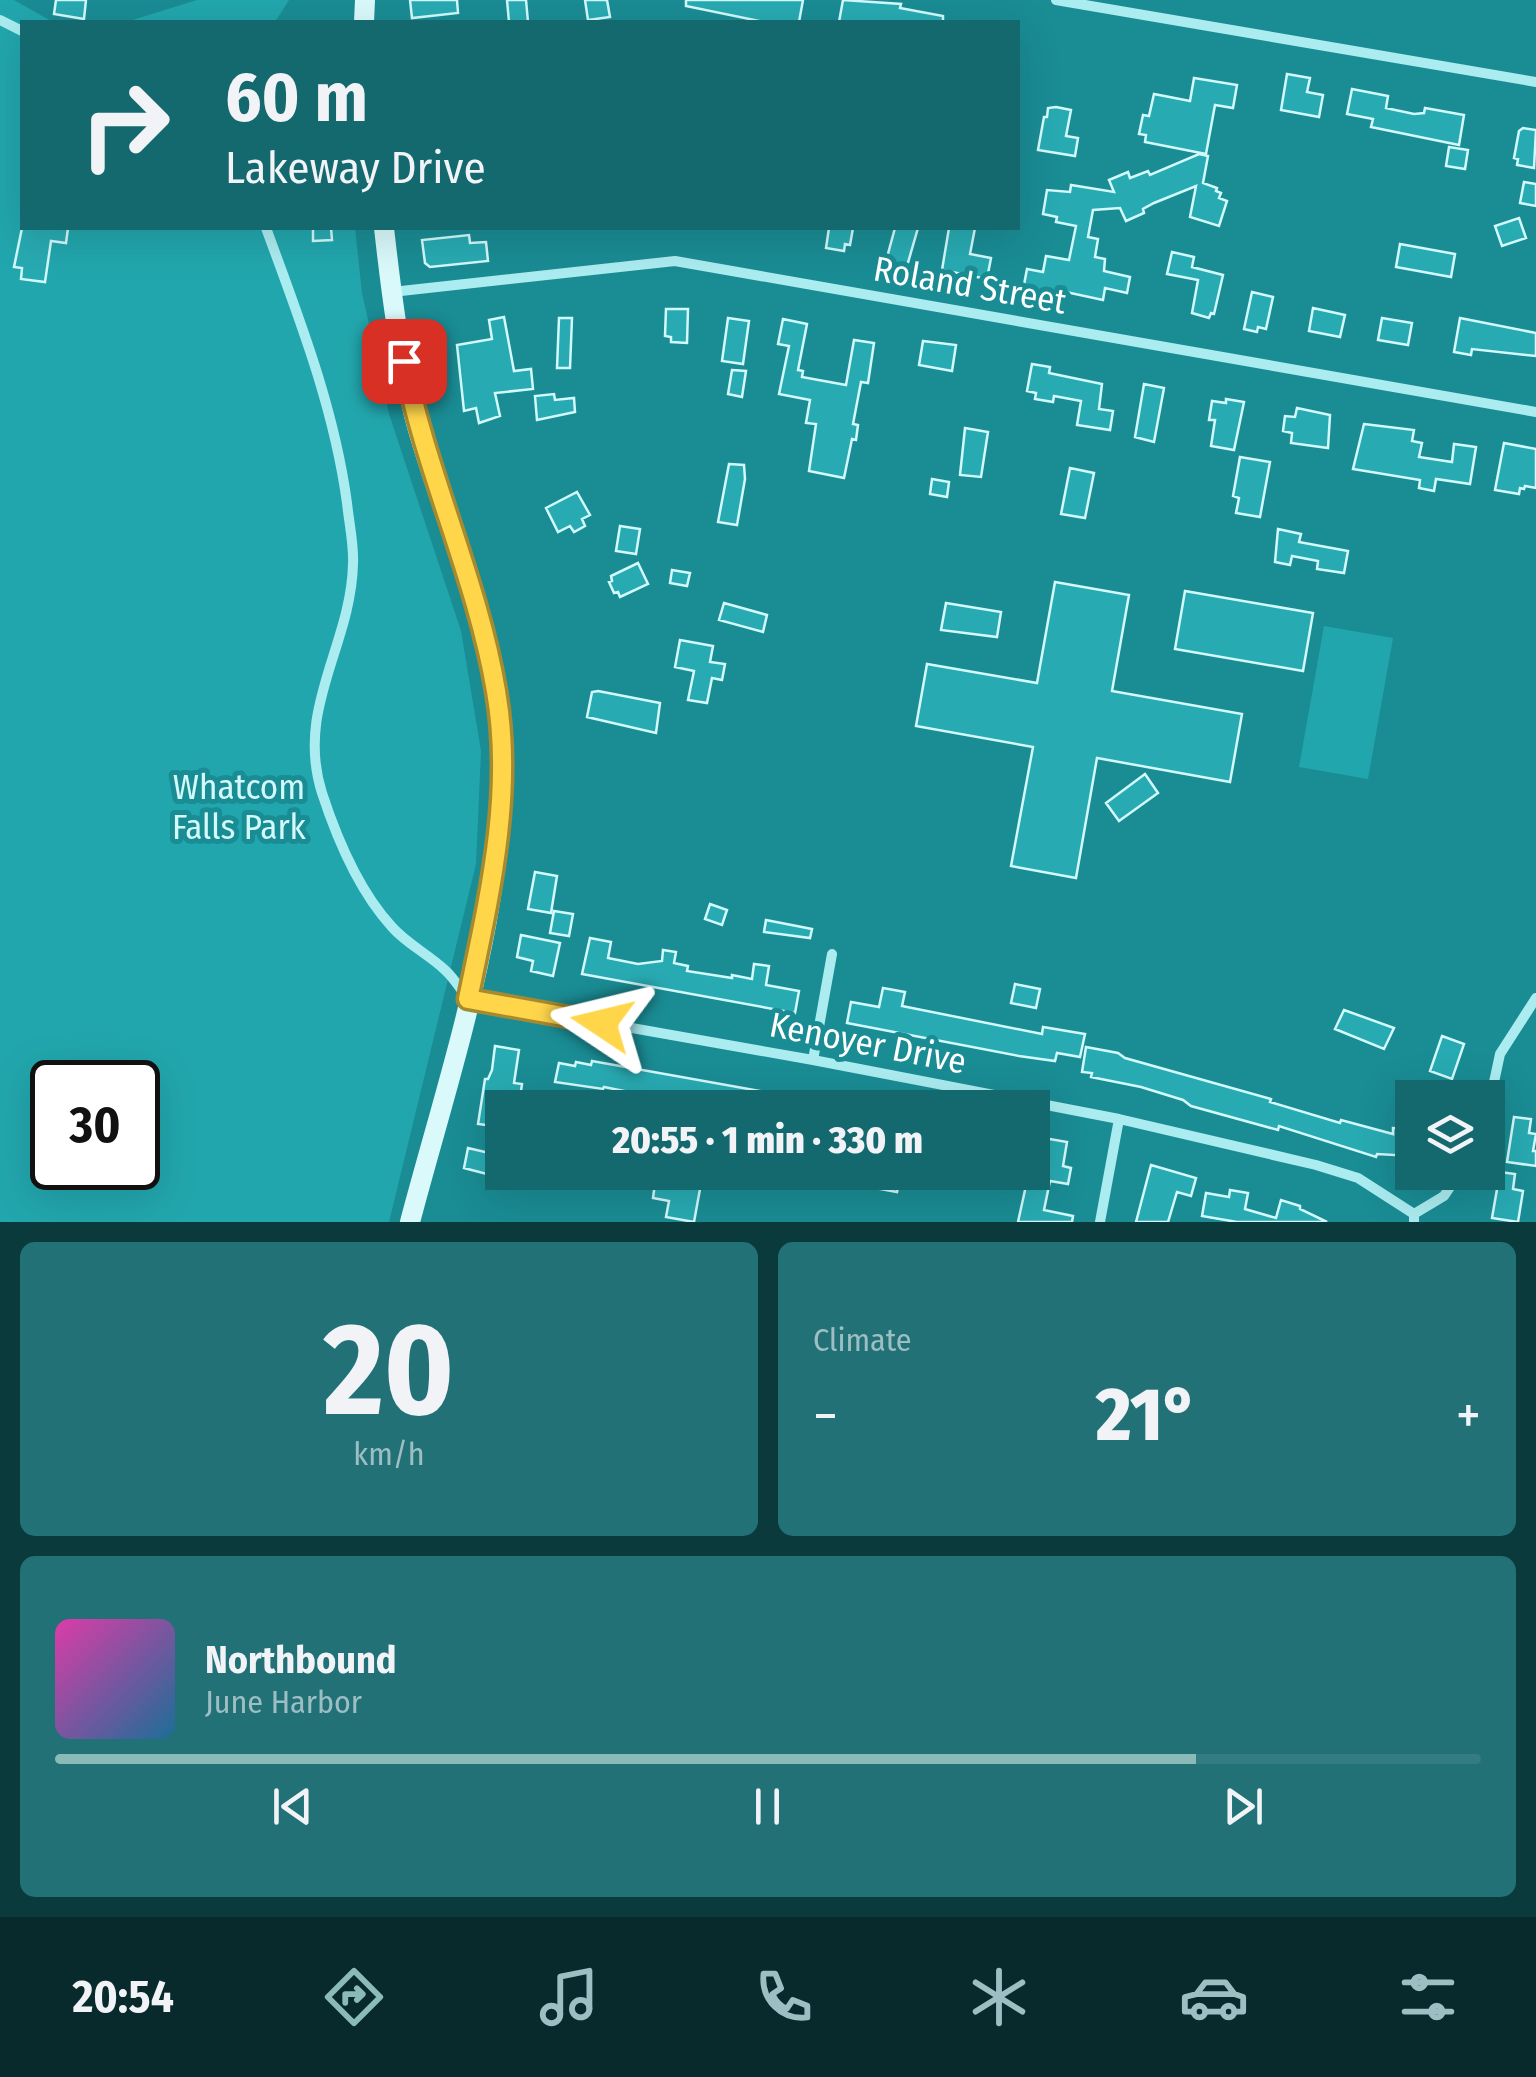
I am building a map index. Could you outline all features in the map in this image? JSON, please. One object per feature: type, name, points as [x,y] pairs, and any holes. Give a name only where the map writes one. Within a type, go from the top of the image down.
[{"type":"main road","points":[[384,230],[414,415],[480,618],[497,695],[501,738],[498,848],[468,999],[410,1222]]},
{"type":"street","points":[[1056,0],[1536,82]]},
{"type":"street","points":[[267,230],[319,374],[353,548],[347,602],[313,729],[322,792],[353,868],[371,899],[392,927],[446,970],[468,999]]},
{"type":"street","name":"Roland Street","points":[[392,292],[674,261],[1536,412]]},
{"type":"street","points":[[813,1060],[832,954]]},
{"type":"street","points":[[1494,1080],[1500,1054],[1536,998]]},
{"type":"street","name":"Kenoyer Drive","points":[[468,999],[1119,1119],[1358,1178],[1414,1218]]},
{"type":"street","points":[[1100,1222],[1119,1119]]},
{"type":"street","points":[[1414,1218],[1448,1190]]},
{"type":"green space","name":"Whatcom Falls Park","points":[[0,0],[14,0],[49,20],[20,20],[20,230],[355,230],[362,293],[389,414],[461,631],[481,751],[476,864],[389,1222],[0,1222]]},
{"type":"green space","points":[[197,0],[289,0],[276,20],[132,20]]},
{"type":"green space","points":[[1324,626],[1393,638],[1368,779],[1299,767]]},
{"type":"building","points":[[56,0],[86,0],[84,19],[54,14]]},
{"type":"building","points":[[410,0],[457,0],[458,13],[412,18]]},
{"type":"building","points":[[507,0],[526,0],[528,20],[509,20]]},
{"type":"building","points":[[585,0],[607,0],[610,17],[588,20]]},
{"type":"building","points":[[686,0],[803,0],[799,20],[754,20],[686,6]]},
{"type":"building","points":[[843,0],[901,4],[900,8],[943,16],[943,20],[839,20]]},
{"type":"building","points":[[1287,74],[1310,78],[1307,92],[1323,95],[1319,117],[1281,110]]},
{"type":"building","points":[[1194,78],[1237,85],[1233,108],[1215,105],[1206,154],[1145,142],[1146,135],[1139,134],[1143,115],[1149,116],[1154,94],[1190,101]]},
{"type":"building","points":[[1352,89],[1388,96],[1386,108],[1414,114],[1424,113],[1425,108],[1464,115],[1459,145],[1371,127],[1373,119],[1347,114]]},
{"type":"building","points":[[1048,108],[1071,110],[1066,136],[1078,138],[1075,156],[1038,150],[1044,117]]},
{"type":"building","points":[[1523,128],[1536,130],[1534,168],[1517,165],[1518,159],[1514,158]]},
{"type":"building","points":[[1449,147],[1468,150],[1465,169],[1446,166]]},
{"type":"building","points":[[1199,154],[1208,156],[1203,183],[1217,188],[1219,198],[1227,201],[1219,226],[1190,217],[1196,186],[1154,203],[1143,209],[1144,213],[1126,221],[1120,208],[1093,210],[1088,237],[1098,239],[1095,257],[1105,259],[1104,271],[1130,277],[1127,293],[1105,288],[1103,300],[1066,292],[1066,296],[1023,290],[1027,269],[1043,272],[1046,256],[1069,260],[1076,226],[1056,222],[1057,217],[1043,214],[1047,190],[1070,192],[1071,185],[1114,192],[1109,180],[1128,172],[1130,178],[1148,171],[1150,175]]},
{"type":"building","points":[[1524,182],[1536,184],[1536,206],[1520,203]]},
{"type":"building","points":[[1519,218],[1526,238],[1502,246],[1495,226]]},
{"type":"building","points":[[22,230],[68,230],[66,243],[51,241],[45,282],[21,279],[22,268],[14,267]]},
{"type":"building","points":[[313,230],[331,230],[332,240],[313,241]]},
{"type":"building","points":[[829,230],[853,230],[850,245],[845,244],[844,251],[826,248]]},
{"type":"building","points":[[894,230],[917,230],[907,266],[886,261]]},
{"type":"building","points":[[949,230],[975,230],[970,254],[991,258],[987,279],[942,270]]},
{"type":"building","points":[[469,235],[470,243],[486,242],[488,261],[430,267],[425,263],[422,240]]},
{"type":"building","points":[[1400,244],[1455,254],[1451,277],[1396,267]]},
{"type":"building","points":[[1172,252],[1194,257],[1192,267],[1223,275],[1214,314],[1209,318],[1192,313],[1198,280],[1167,274]]},
{"type":"building","points":[[1252,292],[1273,297],[1266,329],[1258,327],[1257,332],[1244,329]]},
{"type":"building","points":[[1313,308],[1345,315],[1340,337],[1309,331]]},
{"type":"building","points":[[666,309],[688,309],[687,343],[671,342],[671,337],[665,336]]},
{"type":"building","points":[[504,317],[514,371],[531,369],[533,389],[495,393],[500,416],[479,423],[476,408],[464,411],[457,345],[492,339],[489,320]]},
{"type":"building","points":[[559,318],[572,318],[570,368],[557,368]]},
{"type":"building","points":[[728,318],[749,321],[743,364],[722,361]]},
{"type":"building","points":[[1382,318],[1412,323],[1408,345],[1378,340]]},
{"type":"building","points":[[1460,318],[1536,333],[1536,356],[1472,349],[1471,355],[1454,352]]},
{"type":"building","points":[[783,319],[807,324],[798,370],[803,371],[802,377],[846,385],[854,340],[874,343],[868,383],[861,382],[853,424],[858,425],[856,440],[852,439],[844,478],[809,471],[816,424],[806,423],[810,400],[779,394],[789,346],[778,344]]},
{"type":"building","points":[[923,341],[956,345],[952,371],[919,365]]},
{"type":"building","points":[[1032,364],[1050,367],[1049,373],[1102,384],[1099,409],[1113,411],[1110,430],[1077,425],[1081,401],[1054,396],[1053,402],[1035,399],[1036,393],[1027,391]]},
{"type":"building","points":[[732,370],[746,371],[742,397],[728,394]]},
{"type":"building","points":[[1144,384],[1164,388],[1154,442],[1135,437]]},
{"type":"building","points":[[554,394],[555,400],[574,398],[575,412],[537,420],[535,396]]},
{"type":"building","points":[[1226,399],[1244,402],[1234,450],[1211,446],[1215,420],[1209,420],[1212,401],[1226,403]]},
{"type":"building","points":[[1297,408],[1330,415],[1328,448],[1291,443],[1292,433],[1283,431],[1285,416],[1295,417]]},
{"type":"building","points":[[1364,424],[1414,430],[1412,441],[1422,443],[1419,457],[1452,462],[1454,444],[1476,447],[1470,484],[1436,479],[1434,491],[1419,488],[1420,480],[1353,469]]},
{"type":"building","points":[[965,428],[988,432],[981,477],[960,475]]},
{"type":"building","points":[[1504,443],[1536,449],[1536,488],[1525,486],[1519,494],[1495,490]]},
{"type":"building","points":[[1240,457],[1270,462],[1260,517],[1236,513],[1239,498],[1233,496]]},
{"type":"building","points":[[729,464],[744,465],[737,525],[718,522]]},
{"type":"building","points":[[1070,468],[1094,473],[1085,518],[1061,514]]},
{"type":"building","points":[[932,479],[949,482],[947,497],[930,494]]},
{"type":"building","points":[[577,492],[590,515],[582,519],[585,526],[574,532],[570,526],[558,532],[546,508]]},
{"type":"building","points":[[620,526],[640,529],[636,554],[616,551]]},
{"type":"building","points":[[1278,529],[1301,534],[1299,542],[1348,551],[1344,573],[1317,569],[1318,561],[1292,556],[1290,565],[1275,562]]},
{"type":"building","points":[[638,563],[648,584],[620,597],[609,582],[611,576]]},
{"type":"building","points":[[672,570],[690,573],[687,586],[670,583]]},
{"type":"building","points":[[1055,582],[1129,595],[1112,691],[1242,714],[1230,782],[1097,758],[1076,878],[1011,866],[1033,747],[916,726],[927,664],[1037,683]]},
{"type":"building","points":[[1185,591],[1313,613],[1303,671],[1175,649]]},
{"type":"building","points":[[724,603],[767,615],[763,632],[719,620]]},
{"type":"building","points":[[946,603],[1001,612],[997,637],[941,630]]},
{"type":"building","points":[[680,640],[713,646],[710,662],[725,664],[722,680],[712,678],[707,703],[688,700],[694,671],[675,667]]},
{"type":"building","points":[[592,692],[660,703],[656,733],[587,717]]},
{"type":"building","points":[[1145,774],[1158,793],[1119,821],[1106,803]]},
{"type":"building","points":[[535,872],[557,876],[551,913],[528,909]]},
{"type":"building","points":[[710,904],[727,910],[722,925],[705,919]]},
{"type":"building","points":[[554,911],[573,914],[569,936],[550,933]]},
{"type":"building","points":[[766,920],[812,929],[810,938],[764,932]]},
{"type":"building","points":[[521,935],[560,943],[553,976],[531,971],[533,961],[517,957]]},
{"type":"building","points":[[590,938],[611,942],[608,958],[638,964],[662,961],[663,950],[676,952],[674,963],[688,966],[687,971],[732,978],[752,979],[754,964],[769,966],[766,985],[799,991],[795,1013],[582,974]]},
{"type":"building","points":[[1015,984],[1040,989],[1036,1008],[1011,1003]]},
{"type":"building","points":[[883,988],[905,992],[902,1006],[1042,1034],[1043,1027],[1085,1034],[1080,1057],[1057,1053],[1055,1061],[1019,1056],[847,1023],[851,1002],[879,1007]]},
{"type":"building","points":[[1344,1010],[1394,1028],[1384,1049],[1335,1029]]},
{"type":"building","points":[[1442,1036],[1464,1044],[1452,1079],[1430,1071]]},
{"type":"building","points":[[495,1046],[519,1050],[514,1083],[522,1084],[521,1090],[485,1090],[485,1125],[478,1124],[485,1079],[492,1070]]},
{"type":"building","points":[[1086,1047],[1118,1053],[1340,1123],[1341,1120],[1393,1134],[1395,1128],[1395,1155],[1376,1157],[1082,1072]]},
{"type":"building","points":[[592,1061],[754,1090],[619,1090],[555,1082],[559,1063],[591,1065]]},
{"type":"building","points":[[1514,1117],[1531,1119],[1529,1133],[1536,1134],[1536,1166],[1507,1162]]},
{"type":"building","points":[[1050,1139],[1067,1142],[1063,1166],[1071,1168],[1068,1184],[1050,1181]]},
{"type":"building","points":[[468,1148],[485,1152],[485,1174],[464,1168]]},
{"type":"building","points":[[1151,1165],[1196,1178],[1191,1196],[1177,1192],[1168,1222],[1136,1222]]},
{"type":"building","points":[[1505,1173],[1515,1174],[1513,1189],[1523,1191],[1518,1222],[1492,1218],[1497,1190],[1505,1190]]},
{"type":"building","points":[[654,1190],[700,1190],[694,1222],[666,1217],[669,1201],[653,1198]]},
{"type":"building","points":[[1025,1190],[1048,1190],[1044,1210],[1073,1216],[1072,1222],[1018,1222]]},
{"type":"building","points":[[1230,1190],[1248,1193],[1245,1209],[1276,1218],[1281,1200],[1327,1222],[1237,1222],[1202,1216],[1206,1193],[1229,1197]]},
{"type":"route","points":[[404,361],[414,415],[480,618],[497,695],[501,738],[496,867],[468,999],[602,1023]]}]
